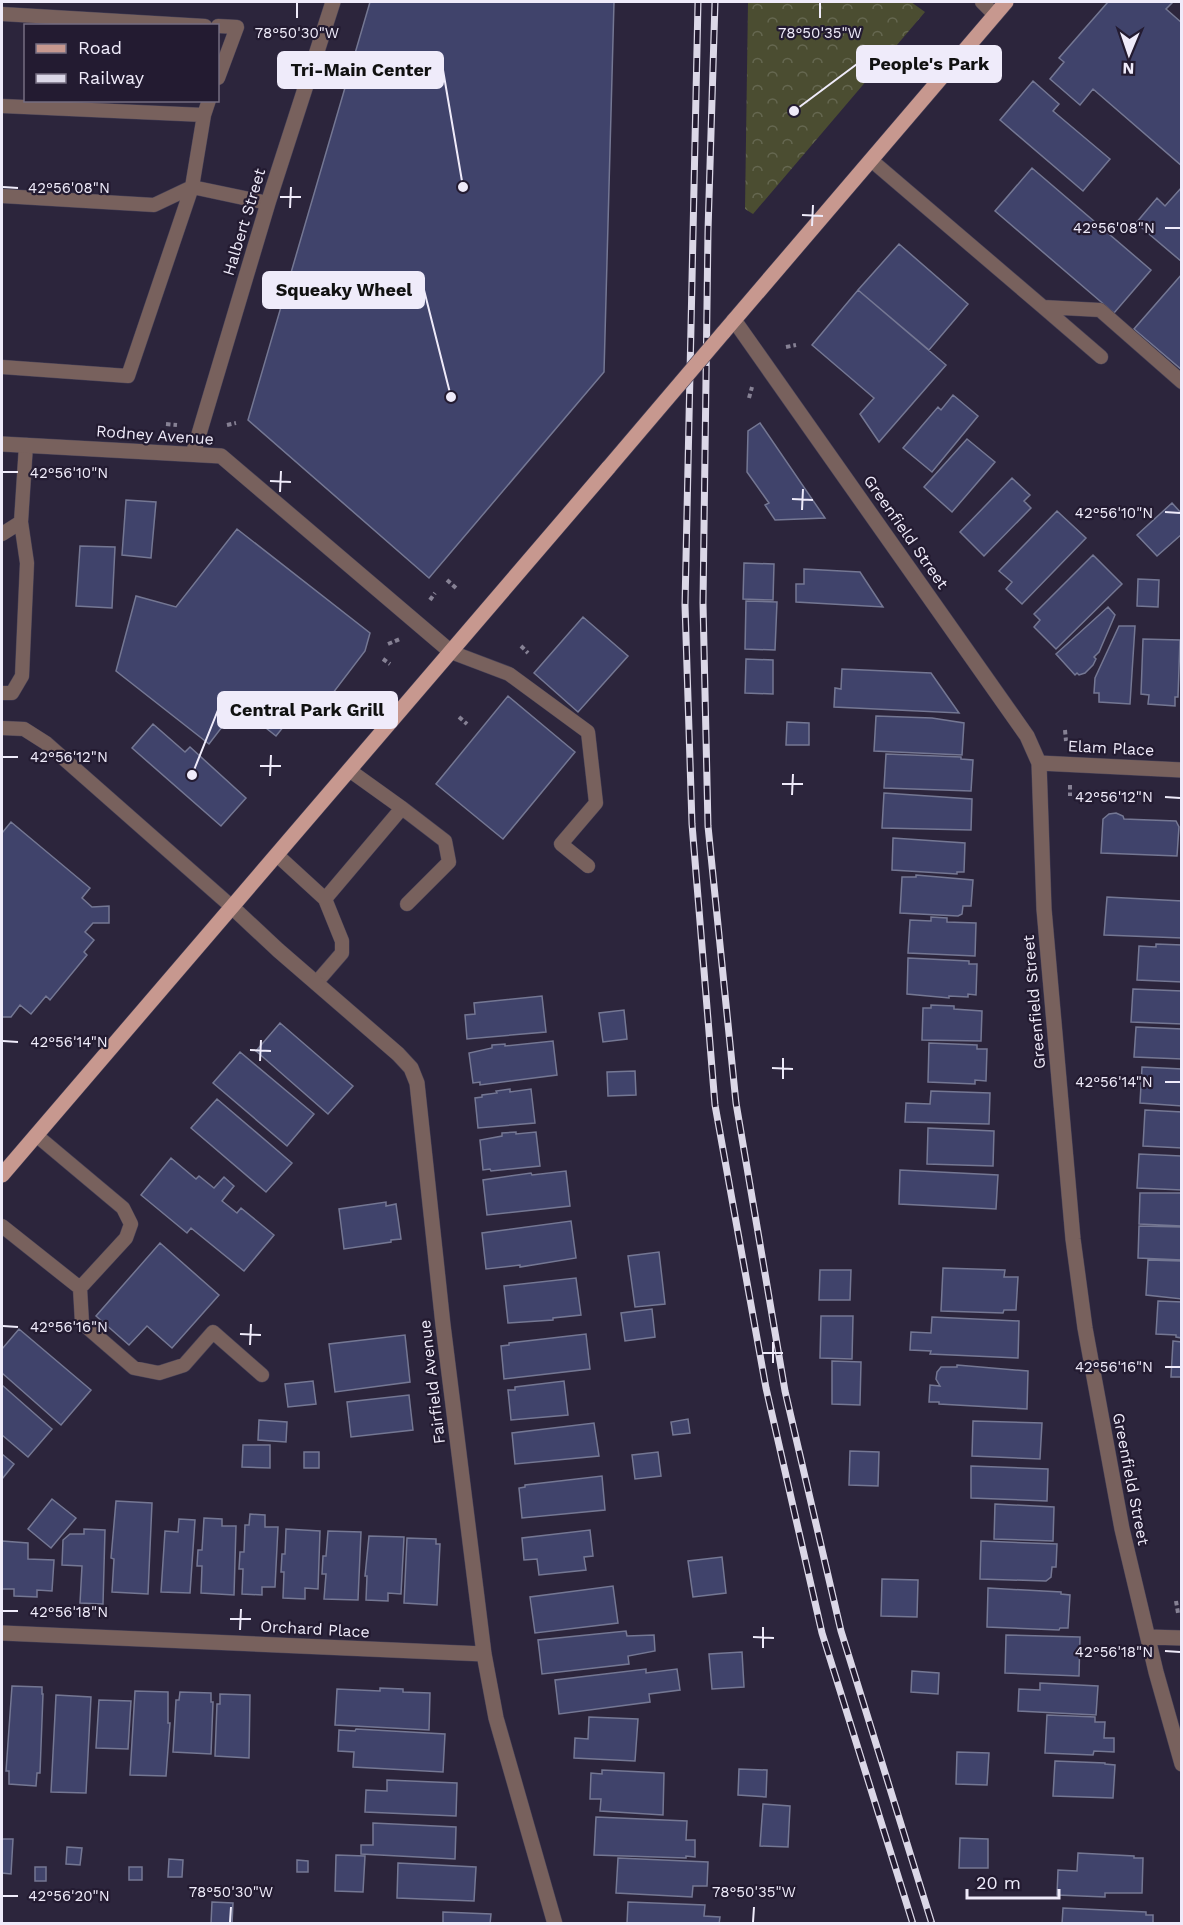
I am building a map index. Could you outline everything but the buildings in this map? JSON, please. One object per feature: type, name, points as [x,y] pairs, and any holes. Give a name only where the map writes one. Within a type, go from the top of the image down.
[{"type":"main road","points":[[2,1175],[1006,2]]},
{"type":"street","name":"Halbert Street","points":[[192,454],[268,203],[333,2]]},
{"type":"street","name":"Greenfield Street","points":[[734,320],[1027,736],[1039,763],[1044,909],[1073,1239],[1085,1328],[1122,1529],[1182,1764]]},
{"type":"street","name":"Rodney Avenue","points":[[2,444],[221,456],[451,652]]},
{"type":"street","name":"Elam Place","points":[[1039,763],[1182,770]]},
{"type":"street","name":"Fairfield Avenue","points":[[232,907],[405,1061],[411,1068],[417,1083],[443,1325],[484,1654],[496,1718],[555,1923]]},
{"type":"street","name":"Orchard Place","points":[[2,1633],[484,1654]]},
{"type":"street","points":[[1148,1637],[1182,1638]]},
{"type":"lane","points":[[982,2],[995,15]]},
{"type":"lane","points":[[2,14],[171,24]]},
{"type":"lane","points":[[219,26],[237,27],[219,75]]},
{"type":"lane","points":[[2,367],[128,376],[192,187],[204,115],[208,102]]},
{"type":"lane","points":[[2,106],[204,115]]},
{"type":"lane","points":[[870,160],[1101,357]]},
{"type":"lane","points":[[2,196],[154,205],[192,187],[268,203]]},
{"type":"lane","points":[[1043,307],[1100,310],[1182,382]]},
{"type":"lane","points":[[2,693],[12,693],[22,676],[27,563],[21,522],[26,445]]},
{"type":"lane","points":[[2,534],[21,522]]},
{"type":"lane","points":[[451,652],[509,674],[588,732],[596,802],[561,844],[588,866]]},
{"type":"lane","points":[[2,728],[24,729],[46,743],[232,907]]},
{"type":"lane","points":[[350,770],[445,841],[449,862],[407,904]]},
{"type":"lane","points":[[325,899],[402,808]]},
{"type":"lane","points":[[277,855],[325,899],[342,941],[342,953],[316,983]]},
{"type":"lane","points":[[36,1135],[123,1208],[131,1224],[126,1238],[80,1288],[82,1323],[134,1368],[159,1373],[184,1365],[213,1332],[262,1375]]},
{"type":"lane","points":[[2,1226],[80,1288]]},
{"type":"path","points":[[786,347],[796,345]]},
{"type":"path","points":[[749,398],[752,387]]},
{"type":"path","points":[[227,425],[236,423]]},
{"type":"path","points":[[166,424],[178,426]]},
{"type":"path","points":[[447,580],[456,588]]},
{"type":"path","points":[[430,600],[435,593]]},
{"type":"path","points":[[388,644],[400,639]]},
{"type":"path","points":[[521,646],[528,652]]},
{"type":"path","points":[[383,659],[390,664]]},
{"type":"path","points":[[459,717],[467,724]]},
{"type":"path","points":[[1065,730],[1066,742]]},
{"type":"path","points":[[1176,1601],[1178,1613]]},
{"type":"green space","points":[[748,2],[911,2],[925,12],[753,214],[745,209]]},
{"type":"railway","points":[[698,2],[685,605],[692,824],[715,1105],[766,1388],[822,1633],[913,1924]]},
{"type":"railway","points":[[715,2],[708,231],[703,603],[708,826],[736,1103],[785,1391],[841,1631],[932,1924]]},
{"type":"place","name":"People's Park","points":[[794,111]]},
{"type":"place","name":"Tri-Main Center","points":[[463,187]]},
{"type":"place","name":"Squeaky Wheel","points":[[451,397]]},
{"type":"place","name":"Central Park Grill","points":[[192,775]]}]
